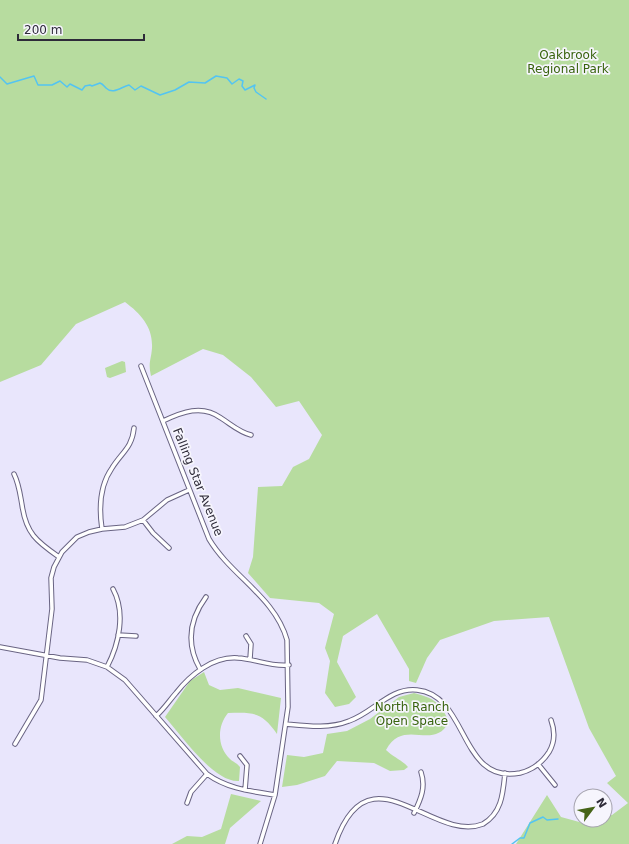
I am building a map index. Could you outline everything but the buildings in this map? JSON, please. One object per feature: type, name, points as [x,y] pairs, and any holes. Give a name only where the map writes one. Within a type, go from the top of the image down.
[{"type":"street","name":"Falling Star Avenue","points":[[141,366],[206,533],[213,546],[269,605],[279,618],[287,640],[289,696],[286,724],[275,795],[260,844]]},
{"type":"street","points":[[163,421],[186,411],[205,411],[221,417],[240,432],[251,435]]},
{"type":"street","points":[[102,529],[100,510],[104,482],[112,468],[129,446],[133,438],[134,428]]},
{"type":"street","points":[[14,474],[18,483],[23,516],[27,528],[42,545],[58,557]]},
{"type":"street","points":[[15,744],[41,700],[52,609],[51,578],[58,557],[67,546],[77,538],[89,532],[125,527],[143,520],[167,500],[189,490]]},
{"type":"street","points":[[143,520],[153,533],[169,548]]},
{"type":"street","points":[[107,667],[116,649],[118,635],[119,604],[113,589]]},
{"type":"street","points":[[200,669],[192,652],[190,633],[195,615],[206,597]]},
{"type":"street","points":[[118,635],[136,636]]},
{"type":"street","points":[[246,636],[250,644],[250,659]]},
{"type":"street","points":[[0,647],[46,656],[87,660],[107,667],[125,680],[207,774],[225,785],[275,795]]},
{"type":"street","points":[[156,716],[165,707],[179,688],[200,669],[216,661],[228,658],[250,659],[270,665],[289,665]]},
{"type":"street","points":[[286,724],[322,726],[340,724],[360,716],[395,693],[409,690],[422,690],[435,696],[446,705],[479,761],[490,769],[505,774],[521,772],[538,764],[547,755],[553,743],[554,728],[551,720]]},
{"type":"street","points":[[240,756],[247,765],[245,790]]},
{"type":"street","points":[[538,764],[555,785]]},
{"type":"street","points":[[414,813],[423,790],[424,781],[421,772]]},
{"type":"street","points":[[187,803],[191,792],[207,774]]},
{"type":"street","points":[[458,830],[477,827],[495,814],[503,796],[505,774]]},
{"type":"street","points":[[335,844],[345,820],[352,812],[365,804],[388,802],[444,827]]},
{"type":"green space","name":"Oakbrook Regional Park","points":[[0,0],[629,0],[629,844],[516,844],[547,795],[561,817],[573,820],[573,828],[613,828],[613,814],[628,803],[607,783],[616,776],[589,728],[549,617],[494,621],[440,640],[427,658],[416,683],[409,681],[409,669],[377,614],[343,636],[337,662],[356,697],[349,704],[335,707],[325,693],[330,661],[325,648],[334,614],[319,603],[270,598],[248,573],[253,557],[258,487],[282,486],[293,467],[309,459],[322,435],[299,401],[276,407],[251,377],[223,355],[203,349],[151,376],[150,364],[152,340],[148,327],[141,316],[125,302],[76,324],[41,365],[0,382]]},
{"type":"green space","points":[[122,361],[125,362],[126,372],[110,378],[107,377],[105,368]]},
{"type":"green space","points":[[204,672],[209,685],[220,690],[238,688],[281,698],[277,734],[267,721],[251,713],[228,713],[224,718],[220,730],[221,743],[226,754],[240,767],[239,781],[229,780],[209,766],[189,746],[165,717],[190,681]]},
{"type":"green space","name":"North Ranch Open Space","points":[[414,693],[432,699],[436,702],[443,710],[449,722],[442,730],[435,734],[401,736],[393,741],[386,750],[408,767],[404,770],[390,771],[374,763],[337,761],[325,776],[297,785],[282,787],[287,755],[304,757],[323,753],[327,734],[347,731],[370,719],[399,697]]},
{"type":"green space","points":[[231,794],[261,801],[230,828],[225,844],[172,844],[187,836],[202,837],[221,829]]},
{"type":"waterway","points":[[0,77],[7,84],[34,76],[38,85],[52,85],[60,81],[67,87],[70,84],[82,90],[85,86],[92,86],[100,83],[111,91],[129,85],[135,90],[141,86],[160,95],[175,90],[189,82],[205,83],[216,76],[227,78],[232,84],[239,79],[243,81],[242,86],[245,90],[255,85],[254,88],[256,92],[266,99]]},
{"type":"waterway","points":[[512,844],[520,838],[524,838],[530,823],[543,817],[547,820],[558,819]]}]
